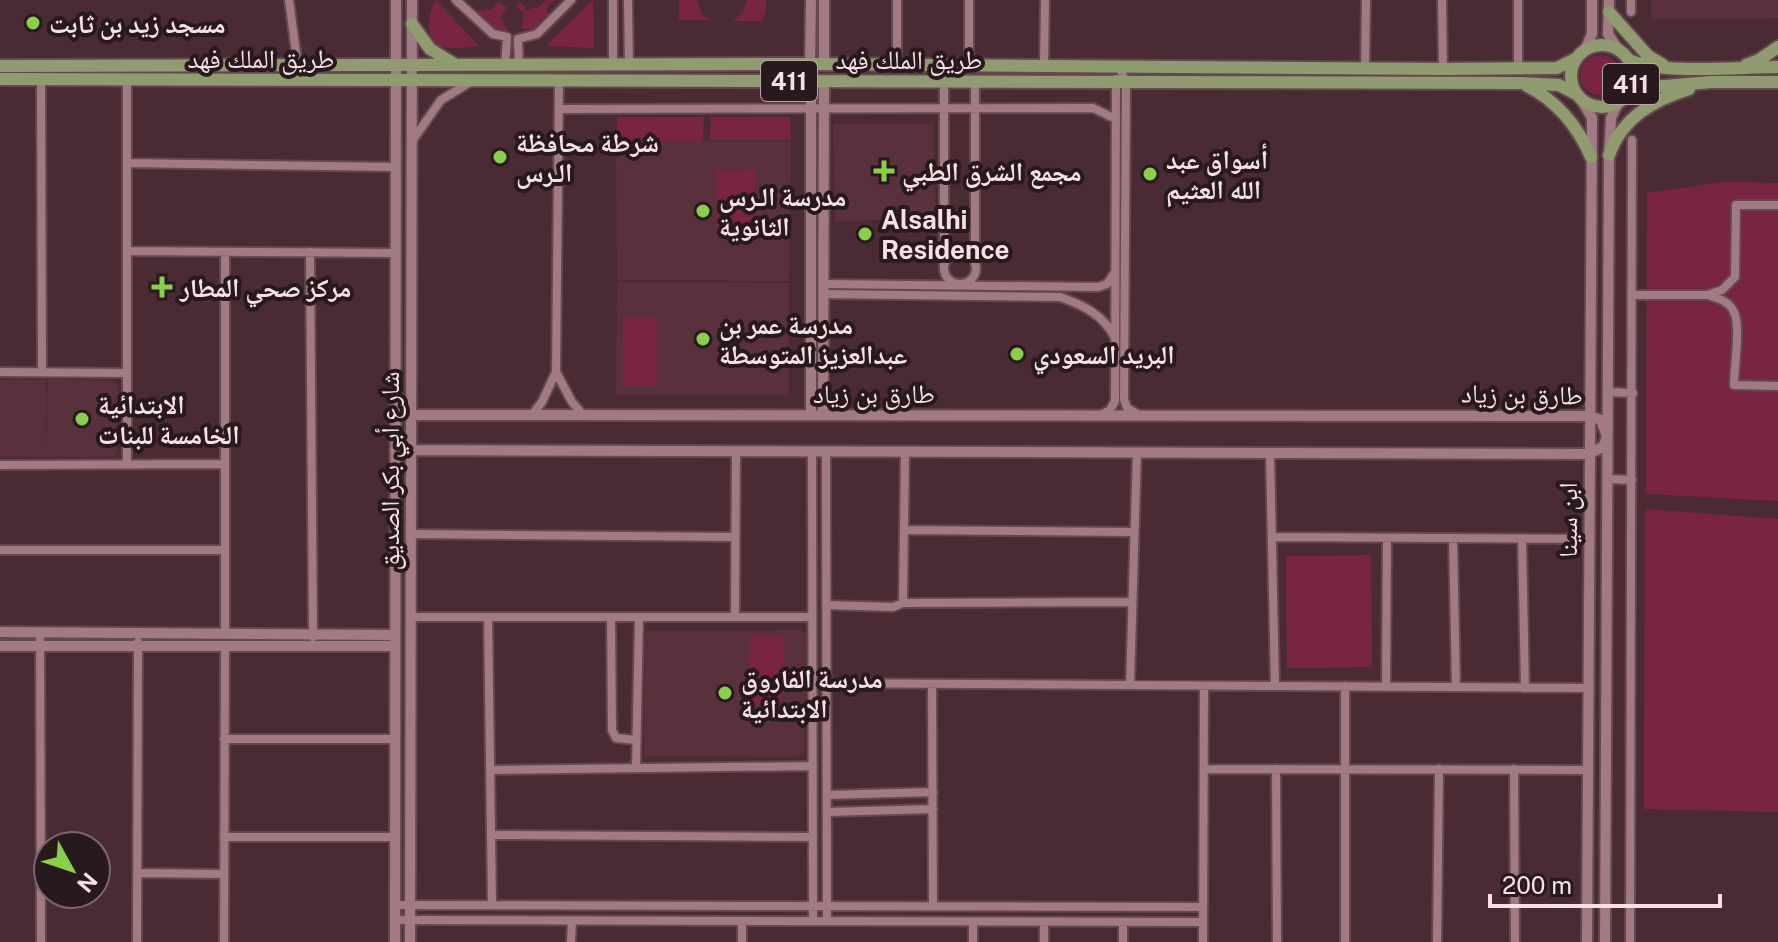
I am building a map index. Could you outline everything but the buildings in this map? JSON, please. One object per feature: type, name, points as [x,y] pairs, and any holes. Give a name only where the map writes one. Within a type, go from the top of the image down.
[{"type":"main road","points":[[1609,6],[1648,56],[1670,67]]},
{"type":"main road","points":[[412,24],[430,49],[459,66]]},
{"type":"main road","name":"411","points":[[1629,60],[1632,69],[1630,89],[1618,103],[1600,107],[1579,98],[1570,77],[1575,59],[1586,48],[1596,45],[1617,48],[1629,60],[1642,65],[1778,67]]},
{"type":"main road","points":[[1737,67],[1752,64],[1778,47]]},
{"type":"main road","name":"طريق الملك فهد","points":[[0,66],[817,64],[1443,69],[1557,68],[1575,59]]},
{"type":"main road","name":"طريق الملك فهد","points":[[0,79],[1520,83],[1559,85],[1579,98]]},
{"type":"main road","points":[[1609,155],[1614,141],[1638,112],[1665,97],[1711,82]]},
{"type":"main road","name":"411","points":[[1630,89],[1711,82],[1778,82]]},
{"type":"main road","points":[[1520,83],[1536,90],[1565,114],[1581,134],[1591,157]]},
{"type":"street","points":[[289,0],[298,67]]},
{"type":"street","name":"شارع أبي بكر الصديق","points":[[395,942],[396,0]]},
{"type":"street","name":"شارع أبي بكر الصديق","points":[[410,942],[412,0]]},
{"type":"street","points":[[456,0],[493,34],[518,39],[537,34],[571,0]]},
{"type":"street","points":[[613,0],[613,65]]},
{"type":"street","points":[[628,0],[629,65]]},
{"type":"street","points":[[811,0],[817,64]]},
{"type":"street","points":[[817,64],[824,0]]},
{"type":"street","points":[[897,0],[897,65]]},
{"type":"street","points":[[969,0],[969,65]]},
{"type":"street","points":[[1044,66],[1045,0]]},
{"type":"street","points":[[1365,69],[1366,0]]},
{"type":"street","points":[[1442,0],[1443,69]]},
{"type":"street","points":[[1518,0],[1518,68]]},
{"type":"street","points":[[1586,48],[1592,34],[1592,0]]},
{"type":"street","points":[[1631,0],[1631,12]]},
{"type":"street","points":[[1609,6],[1608,34],[1617,48]]},
{"type":"street","points":[[507,37],[512,66]]},
{"type":"street","points":[[512,66],[518,39]]},
{"type":"street","points":[[1119,67],[1124,399],[1127,408],[1141,415]]},
{"type":"street","points":[[41,79],[42,372]]},
{"type":"street","points":[[127,80],[127,464]]},
{"type":"street","points":[[412,142],[441,100],[473,81]]},
{"type":"street","points":[[532,415],[556,372],[559,81]]},
{"type":"street","points":[[817,415],[823,289],[824,108],[818,81]]},
{"type":"street","points":[[817,415],[811,109],[818,81]]},
{"type":"street","points":[[944,82],[944,269],[973,296]]},
{"type":"street","points":[[945,296],[975,274],[975,82]]},
{"type":"street","points":[[1101,415],[1110,410],[1115,401],[1116,119],[1121,82]]},
{"type":"street","name":"ابن سينا","points":[[1579,98],[1592,118],[1587,942]]},
{"type":"street","name":"ابن سينا","points":[[1605,942],[1609,155],[1611,118],[1618,103]]},
{"type":"street","points":[[559,109],[1093,108],[1116,119]]},
{"type":"street","points":[[1630,942],[1632,140]]},
{"type":"street","points":[[127,163],[396,167]]},
{"type":"street","points":[[1707,295],[1722,290],[1735,277],[1736,205],[1778,205]]},
{"type":"street","points":[[127,251],[395,253]]},
{"type":"street","points":[[224,942],[225,252]]},
{"type":"street","points":[[310,252],[313,640]]},
{"type":"street","points":[[944,269],[947,259],[955,253],[970,256],[975,264]]},
{"type":"street","points":[[823,289],[960,284],[1098,287],[1107,284],[1115,271]]},
{"type":"street","points":[[823,289],[945,296],[1060,297],[1085,306],[1106,323],[1115,339]]},
{"type":"street","points":[[1633,295],[1707,295],[1729,304],[1736,319],[1734,385],[1778,386]]},
{"type":"street","points":[[0,372],[127,373]]},
{"type":"street","points":[[556,372],[572,402],[583,415]]},
{"type":"street","points":[[1608,392],[1633,393]]},
{"type":"street","name":"طارق بن زياد","points":[[395,415],[1590,416],[1601,420],[1607,436],[1604,446],[1589,454]]},
{"type":"street","points":[[395,450],[1589,454]]},
{"type":"street","points":[[735,617],[736,451]]},
{"type":"street","points":[[812,451],[813,921]]},
{"type":"street","points":[[826,452],[827,921]]},
{"type":"street","points":[[903,603],[905,452]]},
{"type":"street","points":[[1130,685],[1137,452]]},
{"type":"street","points":[[1270,453],[1275,686]]},
{"type":"street","points":[[0,465],[225,464]]},
{"type":"street","points":[[1607,479],[1632,480]]},
{"type":"street","points":[[904,530],[1134,532]]},
{"type":"street","points":[[411,534],[735,537]]},
{"type":"street","points":[[1272,537],[1589,539]]},
{"type":"street","points":[[1386,687],[1387,538]]},
{"type":"street","points":[[1453,538],[1456,687]]},
{"type":"street","points":[[1522,539],[1525,688]]},
{"type":"street","points":[[0,550],[225,550]]},
{"type":"street","points":[[826,605],[893,607],[903,603],[1132,602]]},
{"type":"street","points":[[411,617],[812,617]]},
{"type":"street","points":[[488,617],[492,905]]},
{"type":"street","points":[[611,617],[612,730],[616,738],[636,740]]},
{"type":"street","points":[[636,768],[639,617]]},
{"type":"street","points":[[0,632],[139,633],[225,640]]},
{"type":"street","points":[[40,632],[41,942]]},
{"type":"street","points":[[137,942],[139,633]]},
{"type":"street","points":[[0,646],[138,646],[225,640],[395,640]]},
{"type":"street","points":[[812,683],[1588,688]]},
{"type":"street","points":[[932,684],[933,906]]},
{"type":"street","points":[[1203,942],[1204,686]]},
{"type":"street","points":[[1345,686],[1345,942]]},
{"type":"street","points":[[224,739],[395,739]]},
{"type":"street","points":[[490,770],[813,766]]},
{"type":"street","points":[[1204,769],[1588,770]]},
{"type":"street","points":[[1276,769],[1277,942]]},
{"type":"street","points":[[1437,942],[1439,769]]},
{"type":"street","points":[[1514,769],[1515,942]]},
{"type":"street","points":[[827,795],[933,792]]},
{"type":"street","points":[[827,812],[933,809]]},
{"type":"street","points":[[491,835],[813,837]]},
{"type":"street","points":[[224,837],[395,837]]},
{"type":"street","points":[[138,873],[224,874]]},
{"type":"street","points":[[395,905],[1203,907]]},
{"type":"street","points":[[395,920],[1203,922]]},
{"type":"street","points":[[571,942],[572,921]]},
{"type":"street","points":[[742,921],[742,942]]},
{"type":"street","points":[[973,922],[973,942]]},
{"type":"street","points":[[1044,922],[1044,942]]},
{"type":"street","points":[[1123,922],[1123,942]]},
{"type":"shaded area","points":[[436,0],[479,46],[446,48],[434,42],[429,22]]},
{"type":"shaded area","points":[[546,0],[554,0],[546,9],[549,13],[532,30],[521,28],[524,14],[516,6],[521,2],[528,11],[538,8]]},
{"type":"shaded area","points":[[593,0],[594,48],[546,46]]},
{"type":"shaded area","points":[[679,0],[697,0],[702,14],[710,20],[679,20]]},
{"type":"shaded area","points":[[747,0],[766,0],[766,12],[761,21],[733,21],[744,11]]},
{"type":"shaded area","points":[[1651,0],[1778,0],[1778,18],[1651,19]]},
{"type":"shaded area","points":[[498,2],[507,7],[501,17],[508,31],[505,34],[498,32],[477,13],[480,9],[490,11]]},
{"type":"shaded area","points":[[1600,55],[1614,61],[1620,75],[1614,89],[1600,95],[1586,89],[1580,75],[1586,61]]},
{"type":"shaded area","points":[[617,117],[704,117],[703,141],[616,141]]},
{"type":"shaded area","points":[[711,117],[790,117],[791,140],[710,140]]},
{"type":"shaded area","name":"مجمع الشرق الطبي","points":[[833,124],[933,124],[936,217],[835,222]]},
{"type":"shaded area","name":"مدرسة الـرس الثانوية","points":[[616,141],[791,141],[789,281],[617,280]]},
{"type":"shaded area","points":[[755,170],[755,236],[717,236],[716,171]]},
{"type":"shaded area","points":[[1721,182],[1778,183],[1778,501],[1646,494],[1647,193]]},
{"type":"shaded area","name":"مدرسة عمر بن عبدالعزيز المتوسطة","points":[[617,282],[789,283],[789,395],[616,395]]},
{"type":"shaded area","points":[[657,317],[657,386],[623,386],[623,318]]},
{"type":"shaded area","points":[[0,379],[46,380],[46,452],[48,379],[113,381],[118,385],[117,453],[113,457],[0,457]]},
{"type":"shaded area","points":[[1645,509],[1778,519],[1778,812],[1644,809]]},
{"type":"shaded area","points":[[1371,555],[1372,667],[1287,668],[1286,556]]},
{"type":"shaded area","name":"مدرسة الفاروق الابتدائية","points":[[801,630],[806,635],[805,751],[797,757],[644,756],[645,631]]},
{"type":"shaded area","points":[[750,635],[785,637],[781,706],[747,705]]},
{"type":"place","name":"مسجد زيد بن ثابت","points":[[33,23]]},
{"type":"place","name":"شرطة محافظة الـرس","points":[[500,157]]},
{"type":"place","name":"مجمع الشرق الطبي","points":[[884,171]]},
{"type":"place","name":"أسواق عبد الله العثيم","points":[[1150,174]]},
{"type":"place","name":"مدرسة الـرس الثانوية","points":[[703,211]]},
{"type":"place","name":"Alsalhi Residence","points":[[865,234]]},
{"type":"place","name":"مركز صحي المطار","points":[[162,287]]},
{"type":"place","name":"مدرسة عمر بن عبدالعزيز المتوسطة","points":[[703,339]]},
{"type":"place","name":"البريد السعودي","points":[[1017,354]]},
{"type":"place","name":"الابتدائية الخامسة للبنات","points":[[82,419]]},
{"type":"place","name":"مدرسة الفاروق الابتدائية","points":[[725,693]]}]
